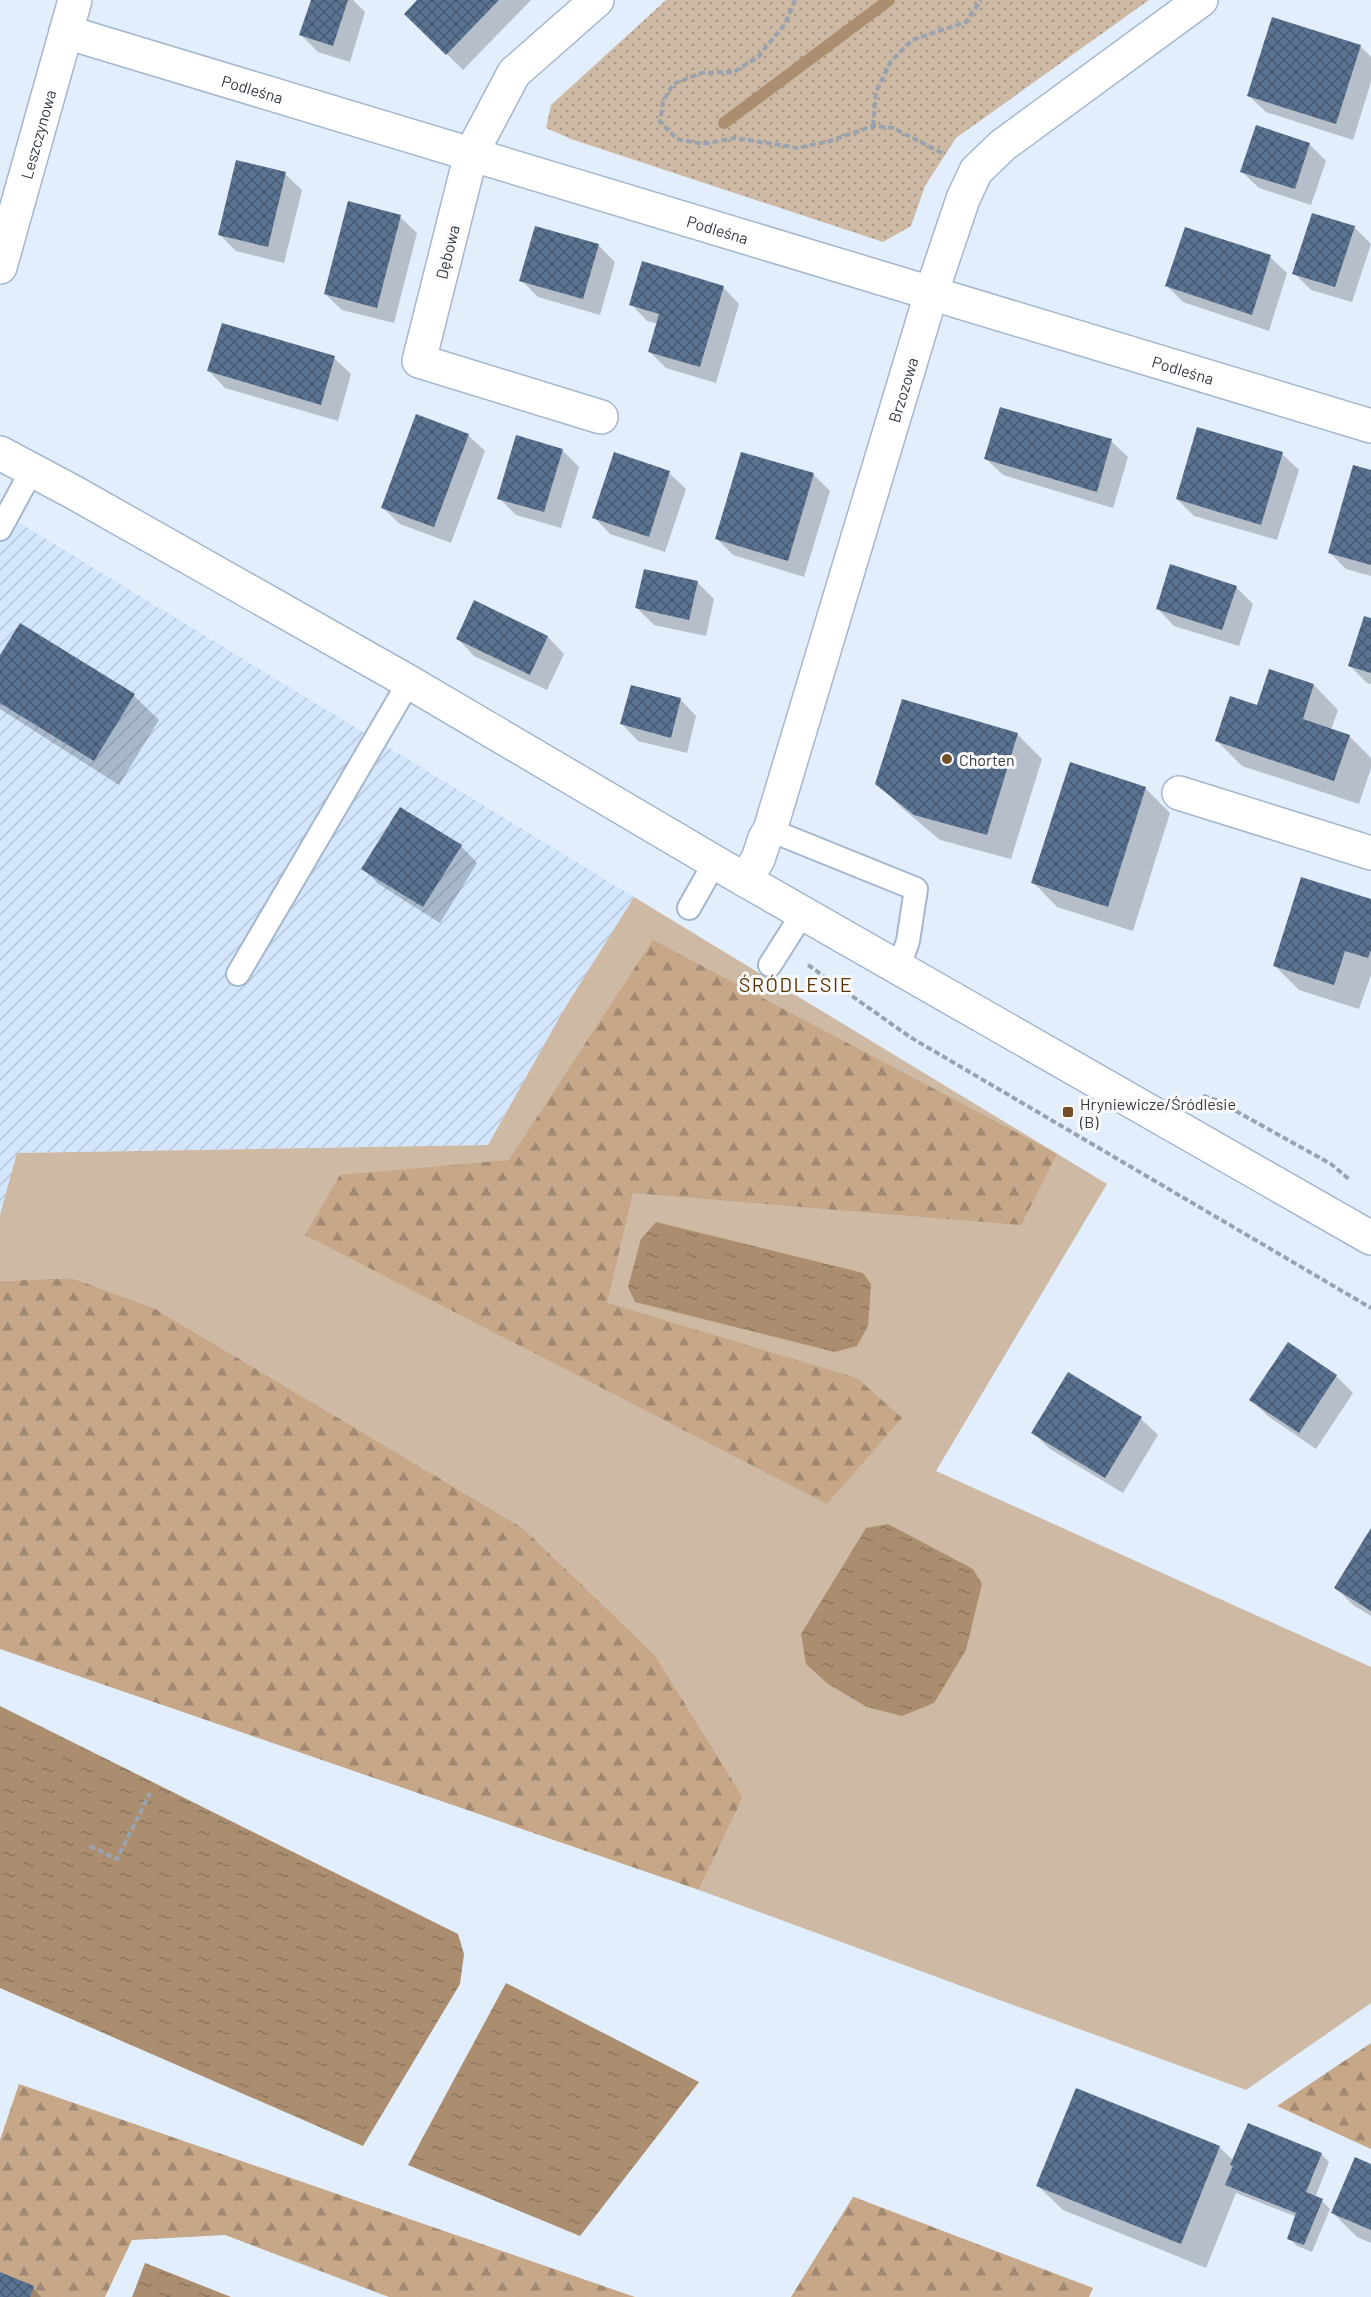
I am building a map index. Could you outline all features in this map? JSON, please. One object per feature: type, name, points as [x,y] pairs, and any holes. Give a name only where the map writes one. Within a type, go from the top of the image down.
[{"type":"street","name":"Leszczynowa","points":[[0,267],[75,0]]},
{"type":"street","name":"Dębowa","points":[[597,0],[514,73],[471,154],[419,361],[601,417]]},
{"type":"street","name":"Brzozowa","points":[[745,880],[758,860],[770,830],[931,294],[963,199],[976,171],[1003,146],[1202,0]]},
{"type":"street","name":"Podleśna","points":[[66,32],[1371,426]]},
{"type":"street","points":[[0,453],[409,682],[745,880],[1371,1238]]},
{"type":"street","points":[[1179,793],[1371,854]]},
{"type":"lane","points":[[0,529],[32,470]]},
{"type":"lane","points":[[238,974],[409,682]]},
{"type":"lane","points":[[770,830],[916,889],[908,941],[899,967]]},
{"type":"lane","points":[[689,908],[715,862]]},
{"type":"lane","points":[[770,965],[803,913]]},
{"type":"path","points":[[795,0],[785,24],[758,57],[734,72],[701,73],[673,84],[663,102],[660,122],[677,139],[703,144],[735,138],[798,148],[830,141],[873,126],[892,128],[976,171]]},
{"type":"path","points":[[873,126],[876,92],[891,61],[912,40],[966,22],[981,0]]},
{"type":"path","points":[[90,1846],[117,1859],[150,1793]]},
{"type":"shaded area","points":[[666,0],[1149,0],[956,138],[925,186],[911,226],[883,242],[571,139],[546,128],[551,105]]},
{"type":"shaded area","points":[[0,511],[634,897],[563,1011],[488,1145],[18,1153],[0,1215]]},
{"type":"shaded area","points":[[634,897],[1107,1184],[936,1471],[1371,1667],[1371,2003],[1246,2090],[699,1890],[743,1797],[655,1655],[523,1528],[154,1308],[72,1278],[0,1281],[0,1215],[17,1153],[488,1145],[563,1011]]},
{"type":"green space","points":[[653,940],[1057,1154],[1021,1225],[633,1193],[607,1303],[857,1378],[902,1418],[827,1504],[305,1235],[340,1175],[509,1160]]},
{"type":"green space","points":[[72,1278],[154,1308],[523,1528],[655,1655],[743,1797],[699,1890],[0,1649],[0,1281]]},
{"type":"green space","points":[[1371,2043],[1371,2149],[1277,2106]]},
{"type":"green space","points":[[19,2084],[635,2297],[389,2297],[225,2235],[132,2240],[105,2297],[8,2297],[0,2294],[0,2140]]},
{"type":"green space","points":[[853,2197],[1093,2288],[1089,2297],[791,2297]]},
{"type":"water","points":[[656,1222],[863,1273],[871,1284],[868,1326],[857,1346],[835,1352],[635,1302],[628,1287],[641,1239]]},
{"type":"water","points":[[888,1524],[973,1569],[982,1584],[966,1650],[934,1703],[902,1716],[867,1707],[828,1684],[806,1664],[801,1634],[866,1528]]},
{"type":"water","points":[[0,1706],[458,1934],[464,1954],[460,1984],[363,2146],[0,1988]]},
{"type":"water","points":[[506,1983],[699,2082],[580,2236],[408,2165]]},
{"type":"water","points":[[145,2263],[231,2297],[132,2297]]},
{"type":"building","points":[[311,0],[348,0],[333,46],[299,35]]},
{"type":"building","points":[[417,0],[499,0],[446,55],[404,14]]},
{"type":"building","points":[[1272,17],[1361,45],[1336,124],[1247,96]]},
{"type":"building","points":[[1256,125],[1310,143],[1295,189],[1240,172]]},
{"type":"building","points":[[236,160],[286,172],[268,247],[218,235]]},
{"type":"building","points":[[348,201],[401,215],[377,308],[324,294]]},
{"type":"building","points":[[1312,213],[1355,226],[1335,287],[1292,274]]},
{"type":"building","points":[[535,226],[599,244],[583,299],[519,281]]},
{"type":"building","points":[[1185,227],[1271,255],[1252,315],[1165,286]]},
{"type":"building","points":[[642,261],[724,286],[700,367],[648,352],[659,314],[629,305]]},
{"type":"building","points":[[222,323],[335,356],[321,405],[207,371]]},
{"type":"building","points":[[1000,407],[1112,439],[1097,492],[984,459]]},
{"type":"building","points":[[416,414],[469,434],[434,527],[381,508]]},
{"type":"building","points":[[1197,427],[1283,452],[1261,525],[1176,499]]},
{"type":"building","points":[[516,435],[563,449],[544,512],[497,499]]},
{"type":"building","points":[[614,452],[670,471],[649,537],[592,518]]},
{"type":"building","points":[[741,452],[814,473],[788,561],[715,539]]},
{"type":"building","points":[[1353,465],[1371,470],[1371,565],[1328,553]]},
{"type":"building","points":[[1170,564],[1237,586],[1222,630],[1156,609]]},
{"type":"building","points":[[644,569],[698,581],[689,620],[635,608]]},
{"type":"building","points":[[474,600],[548,636],[530,675],[456,639]]},
{"type":"building","points":[[1364,616],[1371,618],[1371,673],[1348,666]]},
{"type":"building","points":[[20,623],[135,694],[94,761],[0,703],[0,655]]},
{"type":"building","points":[[1269,669],[1314,684],[1303,719],[1350,735],[1334,781],[1215,741],[1230,696],[1257,705]]},
{"type":"building","points":[[631,685],[681,698],[671,738],[620,724]]},
{"type":"building","name":"Chorten","points":[[902,699],[1018,733],[987,835],[914,815],[875,784]]},
{"type":"building","points":[[1070,762],[1146,787],[1108,907],[1031,883]]},
{"type":"building","points":[[400,807],[462,845],[423,907],[361,869]]},
{"type":"building","points":[[1301,877],[1371,899],[1371,950],[1368,958],[1345,951],[1334,985],[1273,966]]},
{"type":"building","points":[[1288,1342],[1337,1375],[1299,1433],[1249,1400]]},
{"type":"building","points":[[1068,1372],[1142,1417],[1105,1478],[1031,1433]]},
{"type":"building","points":[[1371,1528],[1371,1611],[1334,1588]]},
{"type":"building","points":[[1076,2088],[1220,2146],[1181,2244],[1036,2186]]},
{"type":"building","points":[[1248,2123],[1322,2153],[1306,2192],[1323,2199],[1304,2245],[1287,2239],[1296,2213],[1225,2185],[1233,2166],[1230,2165]]},
{"type":"building","points":[[1355,2157],[1371,2164],[1371,2230],[1331,2213]]},
{"type":"building","points":[[0,2272],[34,2286],[30,2297],[0,2297]]},
{"type":"waterway","points":[[724,123],[889,0]]},
{"type":"place","name":"Chorten","points":[[947,759]]},
{"type":"place","name":"Hryniewicze/Śródlesie (B)","points":[[1068,1112]]},
{"type":"district","name":"ŚRÓDLESIE","points":[[796,984]]}]
